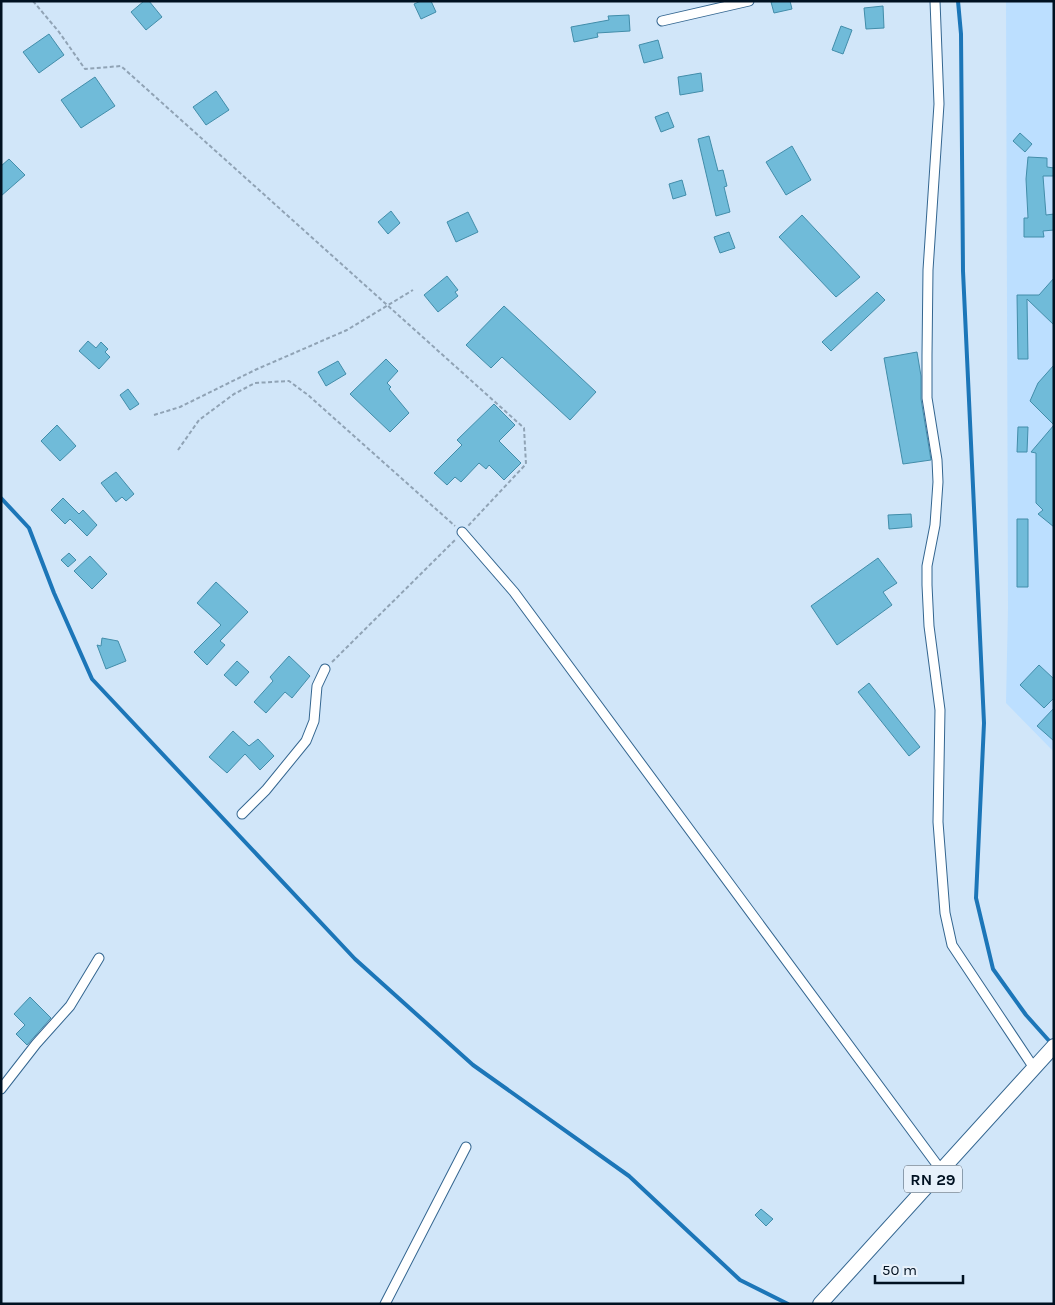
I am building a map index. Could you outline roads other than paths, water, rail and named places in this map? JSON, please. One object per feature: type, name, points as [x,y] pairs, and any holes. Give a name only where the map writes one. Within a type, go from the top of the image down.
[{"type":"main road","name":"RN 29","points":[[820,1304],[1050,1050]]},
{"type":"street","points":[[662,21],[749,1]]},
{"type":"street","points":[[935,1],[939,104],[928,270],[927,398],[937,460],[938,482],[934,525],[927,566],[927,585],[929,626],[940,710],[938,822],[944,904],[947,930],[952,945],[1034,1068]]},
{"type":"street","points":[[462,532],[514,592],[941,1170]]},
{"type":"street","points":[[242,814],[266,790],[306,741],[314,721],[317,686],[325,669]]},
{"type":"street","points":[[1,1089],[43,1036],[70,1006],[100,958]]},
{"type":"street","points":[[385,1304],[466,1147]]},
{"type":"waterway","points":[[958,1],[961,34],[963,271],[984,723],[976,898],[993,969],[1026,1015],[1051,1043]]},
{"type":"waterway","points":[[1,498],[29,528],[54,593],[92,679],[355,959],[473,1065],[629,1176],[740,1280],[788,1304]]}]
